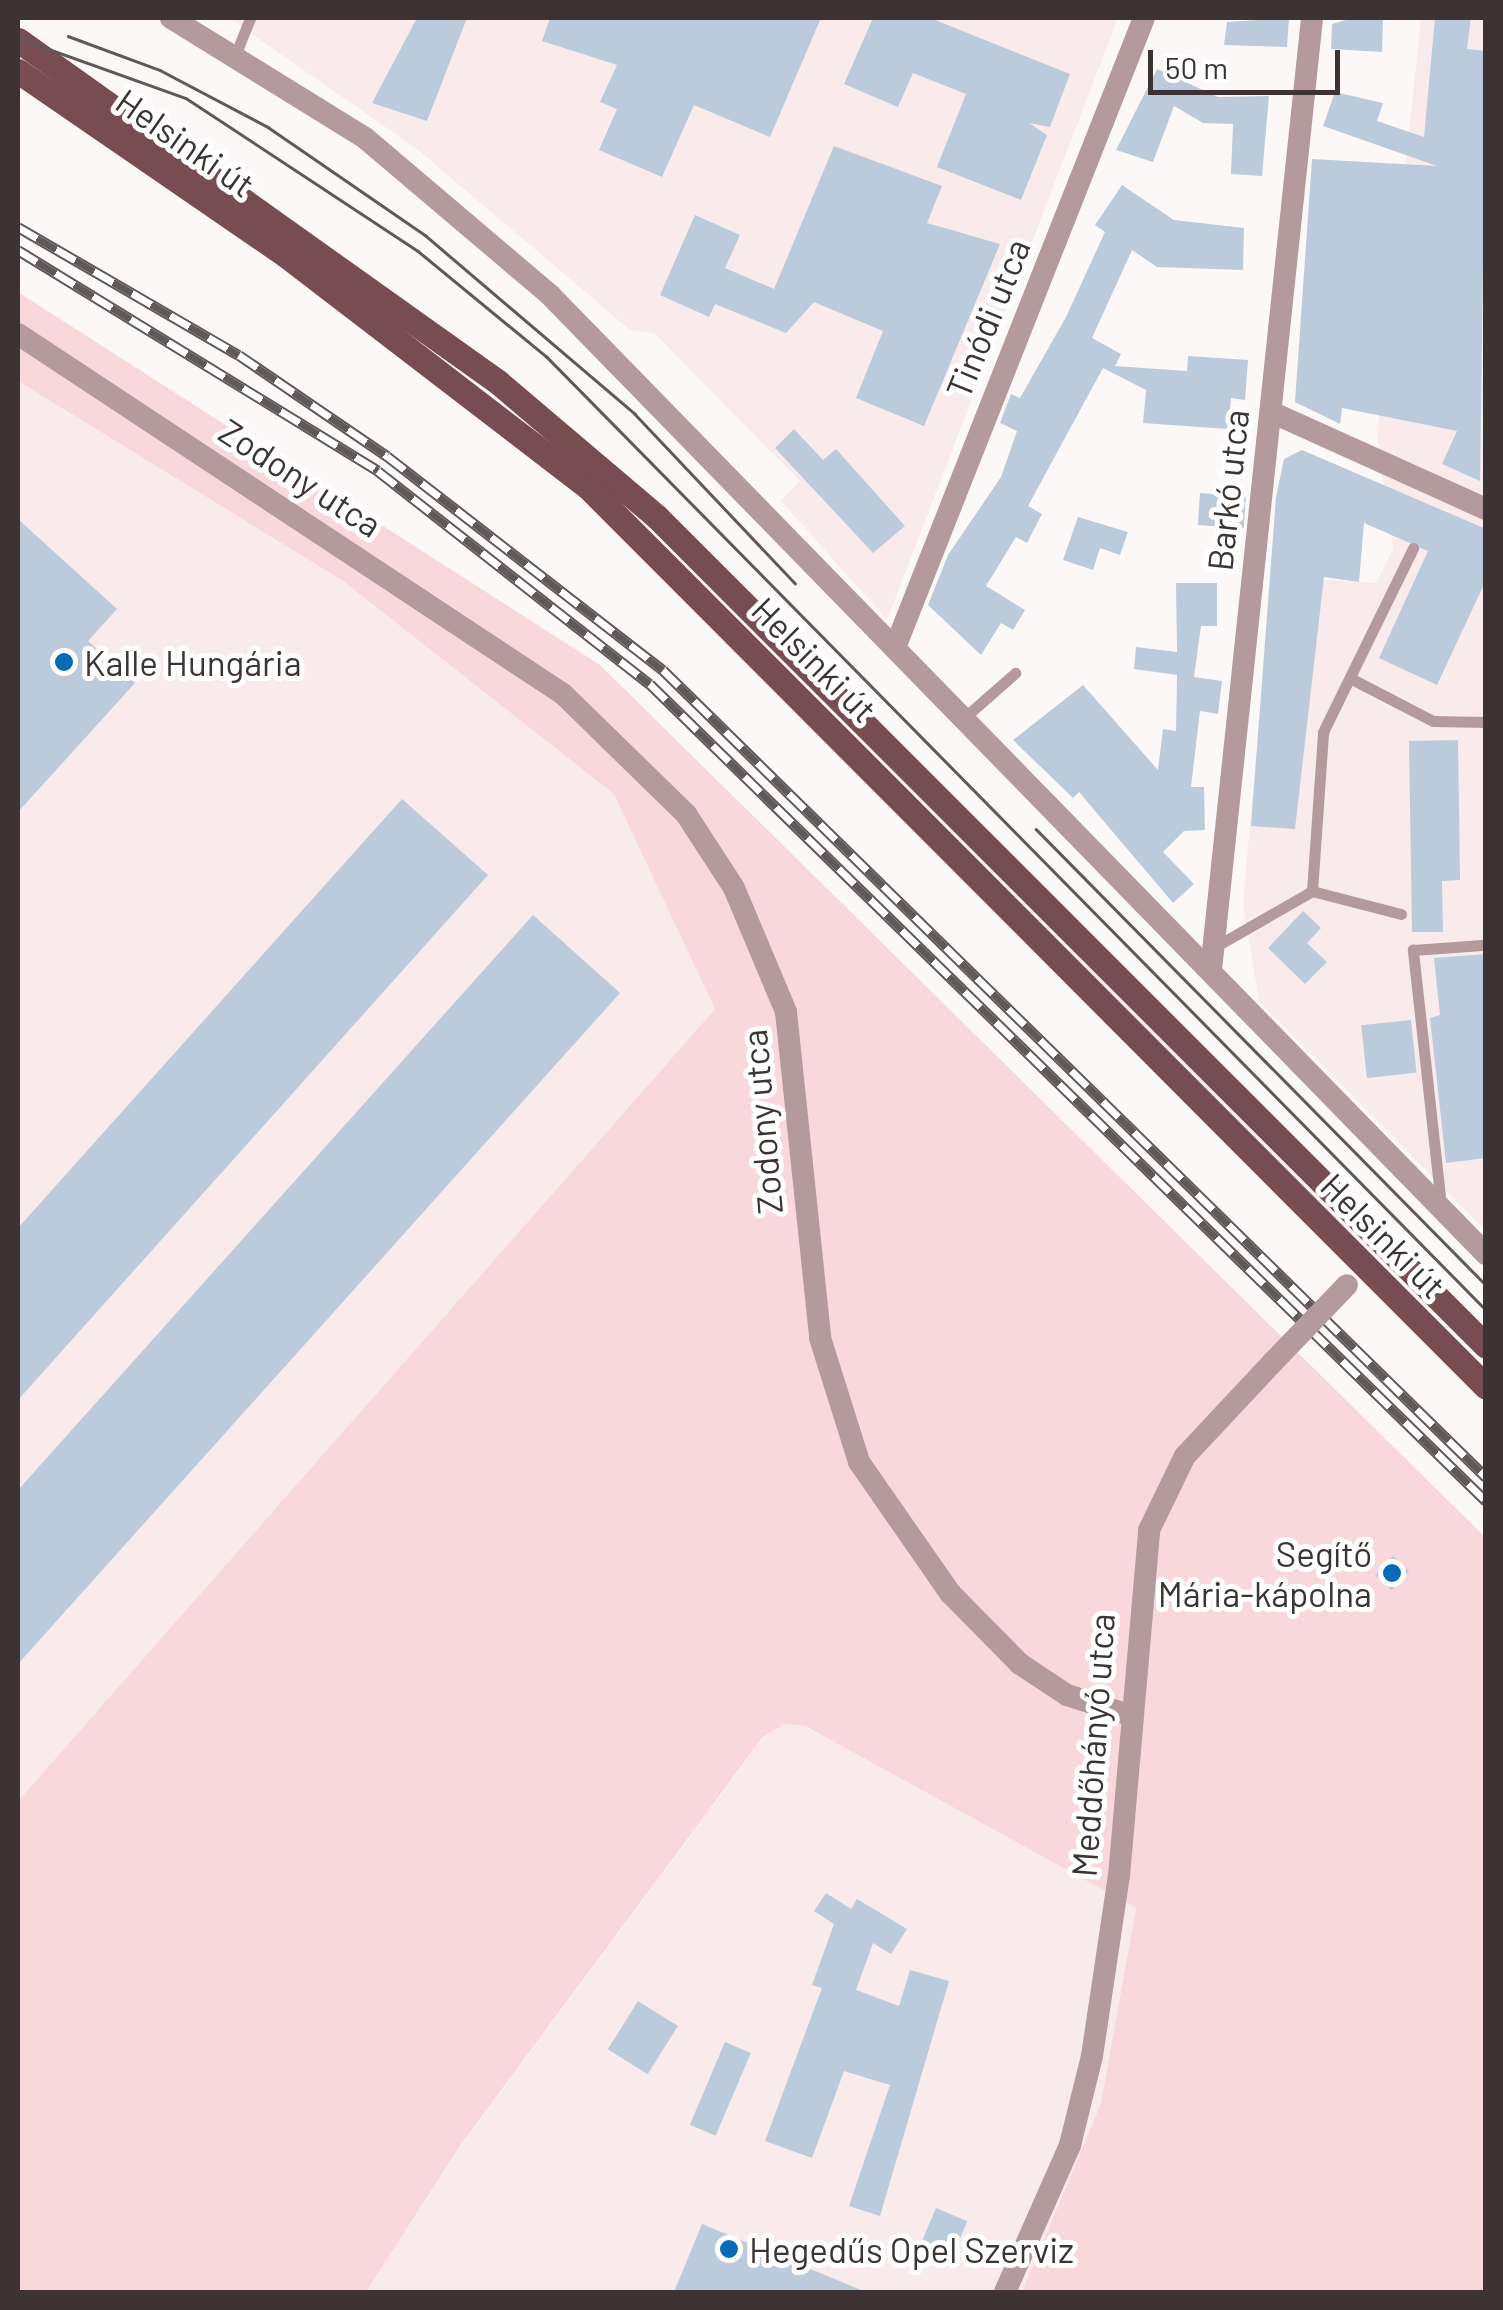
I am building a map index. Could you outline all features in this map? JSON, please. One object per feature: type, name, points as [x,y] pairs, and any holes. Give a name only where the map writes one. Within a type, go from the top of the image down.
[{"type":"main road","name":"Helsinki út","points":[[18,40],[498,382],[657,517],[1486,1346]]},
{"type":"main road","name":"Helsinki út","points":[[18,71],[424,356],[588,486],[685,578],[1486,1387]]},
{"type":"main road","points":[[1366,1224],[1366,1266],[1406,1264]]},
{"type":"street","name":"Helsinki út","points":[[171,18],[236,53],[365,138],[509,257],[1212,959],[1486,1254]]},
{"type":"street","name":"Tinódi utca","points":[[896,645],[1144,18]]},
{"type":"street","name":"Barkó utca","points":[[1212,959],[1312,18]]},
{"type":"street","name":"Zodony utca","points":[[18,334],[563,694],[686,814],[734,888],[786,1012],[820,1338],[860,1462],[950,1594],[1020,1664],[1066,1695],[1132,1716]]},
{"type":"street","points":[[1271,412],[1430,493],[1486,509]]},
{"type":"street","name":"Meddőhányó utca","points":[[1005,2292],[1070,2145],[1092,2056],[1132,1716],[1139,1593],[1158,1508],[1185,1456],[1366,1266]]},
{"type":"lane","points":[[236,53],[250,18]]},
{"type":"lane","points":[[1312,892],[1323,732],[1414,548]]},
{"type":"lane","points":[[966,716],[1016,674]]},
{"type":"lane","points":[[1350,678],[1433,721],[1484,718]]},
{"type":"lane","points":[[1212,959],[1312,892],[1400,914]]},
{"type":"lane","points":[[1442,1210],[1414,950],[1482,945]]},
{"type":"shaded area","points":[[229,18],[1118,18],[887,620],[781,501],[800,481],[654,333],[630,330],[417,149]]},
{"type":"shaded area","points":[[1421,18],[1485,18],[1485,1230],[1259,1001],[1243,904],[1272,576],[1376,583],[1393,549],[1377,435]]},
{"type":"shaded area","points":[[18,292],[600,665],[1485,1537],[1485,2292],[1022,2292],[1101,2103],[1136,1908],[805,1726],[785,1724],[763,1737],[462,2143],[366,2292],[18,2292],[18,1801],[715,1009],[614,794],[343,581],[18,381]]},
{"type":"shaded area","points":[[18,381],[343,581],[615,794],[715,1009],[18,1801]]},
{"type":"shaded area","points":[[785,1724],[804,1726],[1136,1908],[1101,2103],[1022,2292],[366,2292],[462,2144],[764,1737]]},
{"type":"building","points":[[417,18],[467,18],[427,121],[372,103]]},
{"type":"building","points":[[550,18],[821,18],[770,137],[694,105],[662,177],[599,150],[617,109],[600,102],[617,65],[542,41]]},
{"type":"building","points":[[873,18],[930,18],[1070,74],[1050,127],[1029,123],[1047,135],[1021,200],[937,167],[966,94],[913,73],[898,107],[844,84]]},
{"type":"building","points":[[1289,18],[1287,47],[1224,45],[1227,22]]},
{"type":"building","points":[[1353,18],[1383,18],[1382,52],[1331,49],[1332,24]]},
{"type":"building","points":[[1435,18],[1471,18],[1467,49],[1486,51],[1480,481],[1442,464],[1457,431],[1342,408],[1340,424],[1295,402],[1312,159],[1437,166],[1323,126],[1335,92],[1383,103],[1377,121],[1424,137]]},
{"type":"building","points":[[1157,69],[1218,97],[1269,96],[1262,176],[1231,174],[1233,124],[1203,123],[1174,106],[1153,162],[1116,150]]},
{"type":"building","points":[[834,146],[942,186],[927,223],[1000,244],[924,426],[856,398],[883,331],[814,302],[786,333],[715,304],[709,317],[660,295],[695,215],[740,235],[725,268],[774,289]]},
{"type":"building","points":[[1122,185],[1174,220],[1244,228],[1243,270],[1157,267],[1132,250],[1092,338],[1121,354],[1115,366],[1187,371],[1188,356],[1248,360],[1245,400],[1231,398],[1228,429],[1143,423],[1146,390],[1103,368],[1028,506],[1042,514],[1027,543],[1016,537],[986,586],[1025,610],[1013,630],[1001,623],[981,655],[928,605],[948,555],[1001,477],[1017,431],[1000,423],[1011,394],[1020,398],[1066,317],[1105,232],[1095,225]]},
{"type":"building","points":[[794,429],[823,460],[836,449],[905,526],[873,553],[775,448]]},
{"type":"building","points":[[1302,450],[1486,529],[1486,580],[1437,685],[1379,658],[1428,551],[1364,523],[1359,582],[1324,577],[1295,829],[1251,826],[1276,497],[1284,459]]},
{"type":"building","points":[[1200,493],[1246,496],[1244,528],[1198,525]]},
{"type":"building","points":[[1078,517],[1128,532],[1120,555],[1100,548],[1093,570],[1063,560]]},
{"type":"building","name":"Kalle Hungária","points":[[18,519],[117,609],[88,641],[135,683],[18,812]]},
{"type":"building","points":[[1176,583],[1217,583],[1217,626],[1201,626],[1194,677],[1222,681],[1218,714],[1200,711],[1191,787],[1204,787],[1205,830],[1184,831],[1163,852],[1194,884],[1173,903],[1079,792],[1073,798],[1013,740],[1083,685],[1158,770],[1163,729],[1176,731],[1177,675],[1134,669],[1136,647],[1177,652]]},
{"type":"building","points":[[1458,740],[1460,880],[1442,881],[1443,932],[1412,932],[1409,741]]},
{"type":"building","points":[[402,799],[488,875],[18,1400],[18,1228]]},
{"type":"building","points":[[1303,911],[1321,928],[1307,943],[1327,962],[1305,984],[1268,948]]},
{"type":"building","points":[[533,915],[620,993],[18,1664],[18,1490]]},
{"type":"building","points":[[1486,954],[1486,1158],[1446,1163],[1430,1018],[1440,1015],[1434,958]]},
{"type":"building","points":[[1411,1020],[1417,1073],[1367,1078],[1361,1025]]},
{"type":"building","name":"Segítő Mária-kápolna","points":[[1393,1556],[1409,1571],[1391,1590],[1375,1575]]},
{"type":"building","points":[[826,1893],[851,1909],[857,1899],[907,1929],[891,1954],[873,1943],[856,1990],[899,2006],[910,1970],[949,1981],[880,2216],[849,2206],[890,2085],[844,2071],[812,2158],[765,2141],[822,1988],[812,1985],[834,1924],[814,1911]]},
{"type":"building","points":[[638,2001],[678,2026],[648,2074],[608,2049]]},
{"type":"building","points":[[725,2042],[751,2053],[716,2136],[690,2125]]},
{"type":"building","points":[[936,2208],[967,2221],[950,2262],[919,2249]]},
{"type":"building","points":[[702,2224],[866,2292],[674,2292]]},
{"type":"tram line","points":[[68,36],[160,70],[268,127],[425,235],[635,414],[795,583]]},
{"type":"tram line","points":[[18,38],[186,98],[418,251],[546,356],[1486,1310]]},
{"type":"tram line","points":[[1036,829],[1486,1285]]},
{"type":"railway","points":[[18,227],[239,355],[387,456],[663,670],[1486,1477]]},
{"type":"railway","points":[[18,250],[378,471],[650,684],[1486,1501]]},
{"type":"place","name":"Kalle Hungária","points":[[64,662]]},
{"type":"place","name":"Segítő Mária-kápolna","points":[[1392,1573]]},
{"type":"place","name":"Hegedűs Opel Szerviz","points":[[729,2249]]}]
